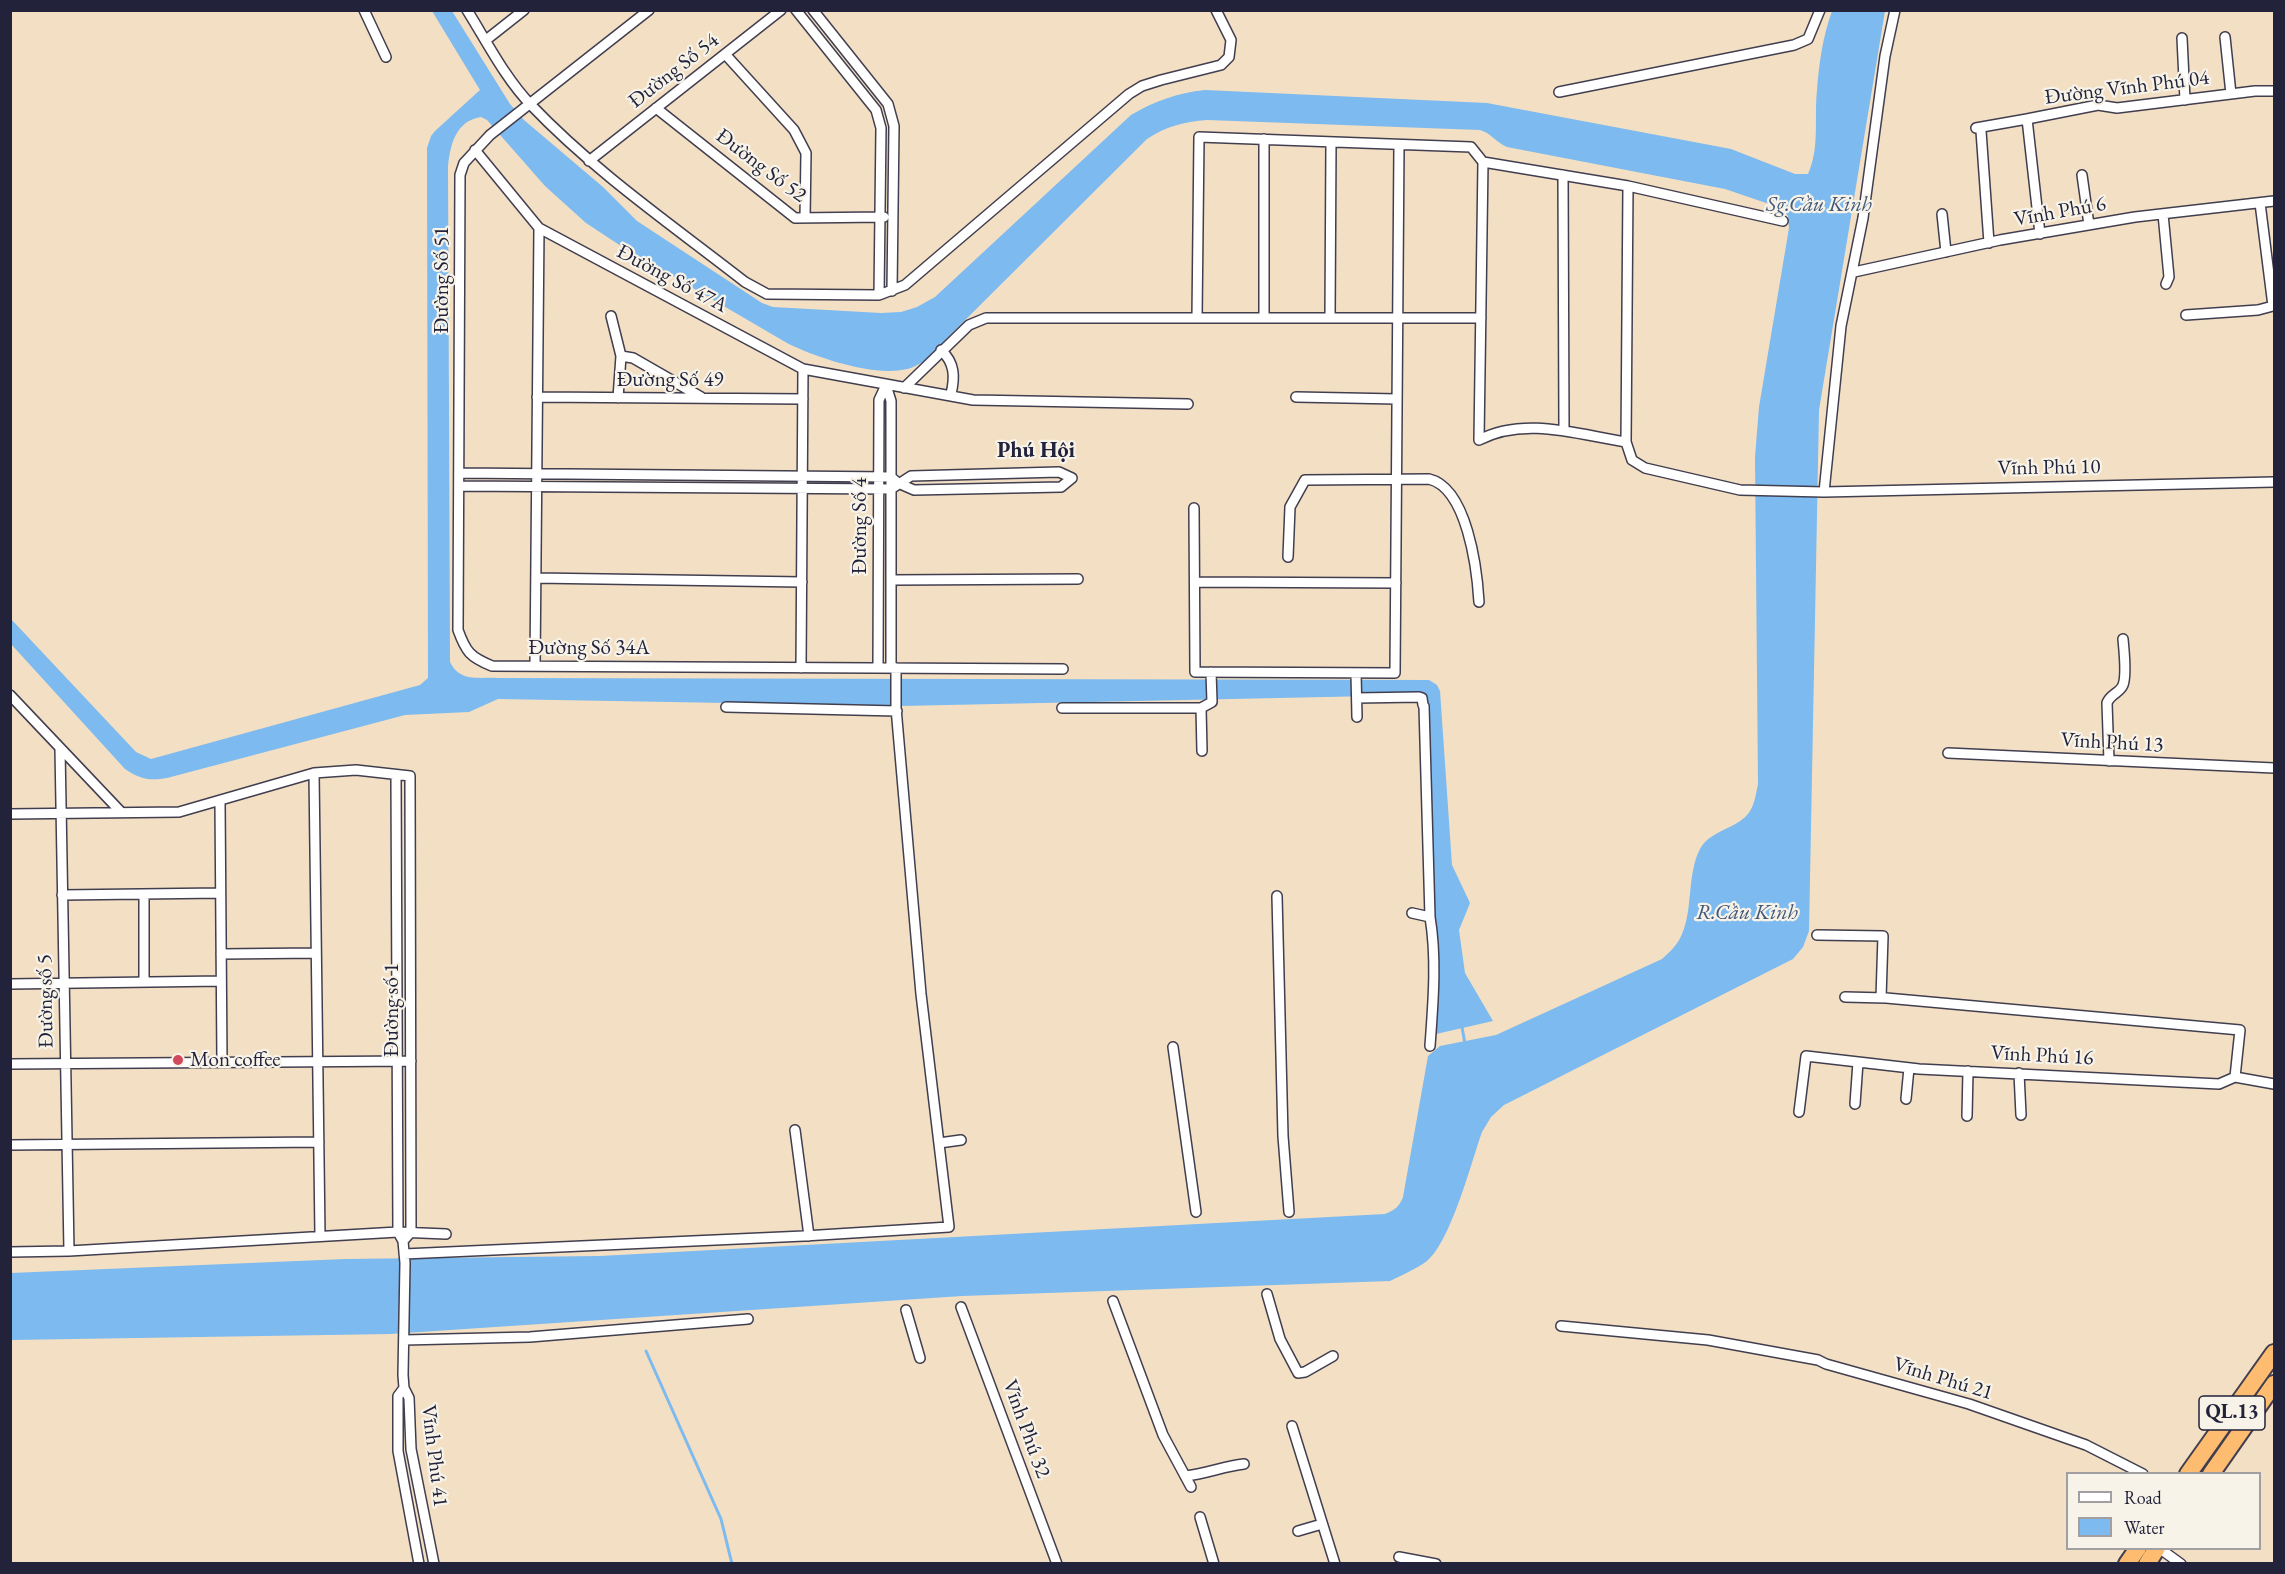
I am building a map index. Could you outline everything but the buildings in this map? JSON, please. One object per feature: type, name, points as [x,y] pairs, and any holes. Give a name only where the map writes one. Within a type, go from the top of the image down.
[{"type":"highway","name":"QL.13","points":[[2189,1472],[2274,1353]]},
{"type":"highway","name":"QL.13","points":[[2212,1472],[2274,1384]]},
{"type":"highway","points":[[2127,1563],[2137,1550]]},
{"type":"highway","points":[[2147,1563],[2157,1550]]},
{"type":"street","points":[[364,10],[386,57]]},
{"type":"street","points":[[467,10],[505,71],[530,104],[590,161],[745,282],[767,294],[879,295],[905,285],[1129,94],[1151,83],[1221,65],[1229,57],[1231,40],[1216,10]]},
{"type":"street","points":[[486,40],[524,10]]},
{"type":"street","name":"Đường Số 51","points":[[459,473],[460,175],[464,163],[490,135],[519,111],[650,10]]},
{"type":"street","name":"Đường Số 54","points":[[590,161],[781,10]]},
{"type":"street","points":[[796,10],[876,110],[881,128],[879,295]]},
{"type":"street","points":[[813,10],[888,104],[894,126],[892,291]]},
{"type":"street","points":[[1559,92],[1794,45],[1808,39],[1820,10]]},
{"type":"street","points":[[1820,491],[1841,326],[1854,272],[1885,56],[1895,10]]},
{"type":"street","points":[[2225,37],[2231,94]]},
{"type":"street","points":[[2182,38],[2185,100]]},
{"type":"street","points":[[725,54],[794,130],[806,153],[805,218]]},
{"type":"street","name":"Đường Vĩnh Phú 04","points":[[2040,234],[2027,119],[2098,105],[2117,108],[2274,91]]},
{"type":"street","name":"Đường Số 52","points":[[656,108],[795,218],[893,216]]},
{"type":"street","points":[[1989,243],[1979,130],[2027,119]]},
{"type":"street","points":[[1197,318],[1199,136],[1470,147],[1483,162],[1628,186],[1783,221]]},
{"type":"street","points":[[1264,139],[1264,318]]},
{"type":"street","points":[[1330,318],[1331,142]]},
{"type":"street","points":[[1194,508],[1195,672],[1211,675],[1395,673],[1399,144]]},
{"type":"street","name":"Đường Số 47A","points":[[475,150],[538,228],[803,369],[886,385],[951,394],[973,400],[1188,404]]},
{"type":"street","points":[[1483,162],[1479,440],[1503,432],[1546,427],[1626,442],[1628,186]]},
{"type":"street","points":[[1563,175],[1564,430]]},
{"type":"street","points":[[2082,175],[2089,225]]},
{"type":"street","name":"Vĩnh Phú 6","points":[[1854,272],[1989,243],[2089,225],[2274,201]]},
{"type":"street","points":[[2186,315],[2258,310],[2274,306],[2259,203]]},
{"type":"street","points":[[1942,214],[1946,252]]},
{"type":"street","points":[[2163,214],[2169,277],[2166,284]]},
{"type":"street","points":[[535,666],[538,228]]},
{"type":"street","points":[[611,316],[621,356],[618,398]]},
{"type":"street","points":[[904,388],[969,325],[986,318],[1481,318]]},
{"type":"street","points":[[941,350],[949,358],[955,377],[951,394]]},
{"type":"street","points":[[621,356],[633,358],[703,398]]},
{"type":"street","points":[[801,668],[803,369]]},
{"type":"street","points":[[404,1258],[949,1227],[921,994],[894,671],[891,580],[893,483],[891,400],[886,385]]},
{"type":"street","name":"Đường Số 4","points":[[878,668],[879,400],[886,385]]},
{"type":"street","name":"Đường Số 49","points":[[537,397],[803,399]]},
{"type":"street","points":[[1296,397],[1397,399]]},
{"type":"street","name":"Vĩnh Phú 10","points":[[1626,442],[1632,460],[1645,468],[1744,490],[1820,491],[2274,482]]},
{"type":"street","points":[[459,473],[878,477],[893,483],[914,489],[1061,487],[1072,478],[1059,472],[910,476],[893,483],[878,489],[459,486]]},
{"type":"street","name":"Đường Số 34A","points":[[459,473],[458,630],[465,650],[476,660],[492,666],[878,668],[894,671],[1063,669]]},
{"type":"street","points":[[1288,557],[1290,507],[1305,480],[1436,480],[1452,494],[1460,508],[1476,570],[1479,602]]},
{"type":"street","points":[[536,578],[802,582]]},
{"type":"street","points":[[891,580],[1078,579]]},
{"type":"street","points":[[1195,582],[1396,583]]},
{"type":"street","points":[[2109,761],[2107,703],[2109,697],[2124,684],[2123,639]]},
{"type":"street","points":[[1062,708],[1201,708],[1212,702],[1211,675]]},
{"type":"street","points":[[1356,675],[1357,717]]},
{"type":"street","points":[[10,695],[121,813]]},
{"type":"street","points":[[1357,697],[1422,698],[1430,917],[1434,960],[1431,1047]]},
{"type":"street","points":[[726,707],[897,710]]},
{"type":"street","points":[[1201,708],[1202,751]]},
{"type":"street","name":"Đường số 5","points":[[60,749],[69,1251]]},
{"type":"street","name":"Vĩnh Phú 13","points":[[1947,753],[2274,768]]},
{"type":"street","points":[[10,814],[179,812],[314,773],[356,770],[396,775]]},
{"type":"street","points":[[314,773],[320,1236]]},
{"type":"street","name":"Đường số 1","points":[[398,1232],[396,775],[410,776],[411,1232]]},
{"type":"street","points":[[220,802],[222,1062]]},
{"type":"street","points":[[62,895],[220,893]]},
{"type":"street","points":[[144,894],[144,982]]},
{"type":"street","points":[[1277,896],[1283,1136],[1289,1212]]},
{"type":"street","points":[[1412,913],[1430,917]]},
{"type":"street","points":[[1817,935],[1883,936],[1881,998]]},
{"type":"street","points":[[221,954],[316,953]]},
{"type":"street","points":[[10,984],[221,981]]},
{"type":"street","points":[[1845,997],[1881,998],[2240,1030],[2235,1077]]},
{"type":"street","points":[[1173,1047],[1196,1212]]},
{"type":"street","name":"Vĩnh Phú 16","points":[[1799,1112],[1806,1056],[1909,1068],[2219,1084],[2235,1077],[2274,1084]]},
{"type":"street","points":[[10,1064],[411,1061]]},
{"type":"street","points":[[1855,1104],[1858,1062]]},
{"type":"street","points":[[1906,1099],[1909,1068]]},
{"type":"street","points":[[1967,1116],[1968,1071]]},
{"type":"street","points":[[2019,1073],[2021,1116]]},
{"type":"street","points":[[795,1130],[809,1236]]},
{"type":"street","points":[[939,1143],[961,1140]]},
{"type":"street","points":[[10,1145],[319,1142]]},
{"type":"street","points":[[398,1232],[404,1241],[404,1388]]},
{"type":"street","points":[[10,1252],[69,1251],[398,1232],[446,1234]]},
{"type":"street","points":[[404,1241],[411,1232]]},
{"type":"street","points":[[1267,1294],[1280,1339],[1298,1373],[1333,1356]]},
{"type":"street","points":[[1113,1301],[1163,1435],[1191,1487]]},
{"type":"street","name":"Vĩnh Phú 32","points":[[961,1307],[1057,1563]]},
{"type":"street","points":[[906,1310],[920,1358]]},
{"type":"street","points":[[404,1335],[530,1337],[748,1319]]},
{"type":"street","name":"Vĩnh Phú 21","points":[[1561,1326],[1708,1340],[1818,1360],[1969,1404],[2086,1445],[2141,1472]]},
{"type":"street","name":"Vĩnh Phú 41","points":[[419,1563],[398,1451],[398,1395],[404,1388],[409,1398],[411,1449],[434,1563]]},
{"type":"street","points":[[1292,1426],[1335,1563]]},
{"type":"street","points":[[1185,1476],[1199,1475],[1224,1466],[1244,1464]]},
{"type":"street","points":[[1200,1517],[1214,1563]]},
{"type":"street","points":[[1298,1531],[1322,1524]]},
{"type":"street","points":[[2161,1550],[2181,1563]]},
{"type":"street","points":[[1399,1557],[1436,1563]]},
{"type":"water","points":[[432,11],[452,11],[510,104],[524,120],[603,187],[637,221],[762,303],[773,307],[881,313],[901,312],[917,307],[935,297],[1131,115],[1166,98],[1195,91],[1487,103],[1731,149],[1795,174],[1808,174],[1814,154],[1820,60],[1832,11],[1885,11],[1819,410],[1809,931],[1803,947],[1793,959],[1504,1105],[1491,1117],[1482,1132],[1452,1220],[1436,1251],[1423,1264],[1390,1281],[962,1296],[390,1334],[10,1340],[11,1273],[345,1259],[600,1256],[1385,1214],[1396,1208],[1403,1197],[1428,1056],[1440,1046],[1496,1035],[1662,959],[1671,951],[1682,934],[1688,914],[1693,869],[1700,849],[1711,837],[1745,817],[1754,801],[1758,784],[1755,457],[1759,407],[1789,228],[1788,216],[1781,208],[1725,189],[1507,147],[1480,130],[1207,120],[1176,125],[1147,139],[924,361],[916,366],[894,371],[846,365],[814,355],[787,343],[621,246],[586,223],[545,186],[487,120],[481,117],[465,124],[452,143],[448,167],[450,662],[459,673],[476,678],[1429,680],[1437,685],[1440,691],[1452,865],[1470,903],[1459,930],[1465,973],[1493,1021],[1436,1034],[1436,951],[1420,695],[900,706],[498,699],[469,712],[405,715],[167,778],[145,778],[130,772],[11,644],[11,619],[136,752],[151,759],[420,685],[428,678],[427,148],[435,131],[480,90]]},
{"type":"waterway","points":[[1462,1027],[1465,1044]]},
{"type":"waterway","points":[[646,1351],[721,1519],[732,1564]]},
{"type":"place","name":"Mon coffee","points":[[178,1060]]},
{"type":"district","name":"Phú Hội","points":[[1036,451]]},
{"type":"water label","name":"Sg.Cầu Kinh","points":[[1819,205]]},
{"type":"water label","name":"R.Cầu Kinh","points":[[1747,913]]}]
